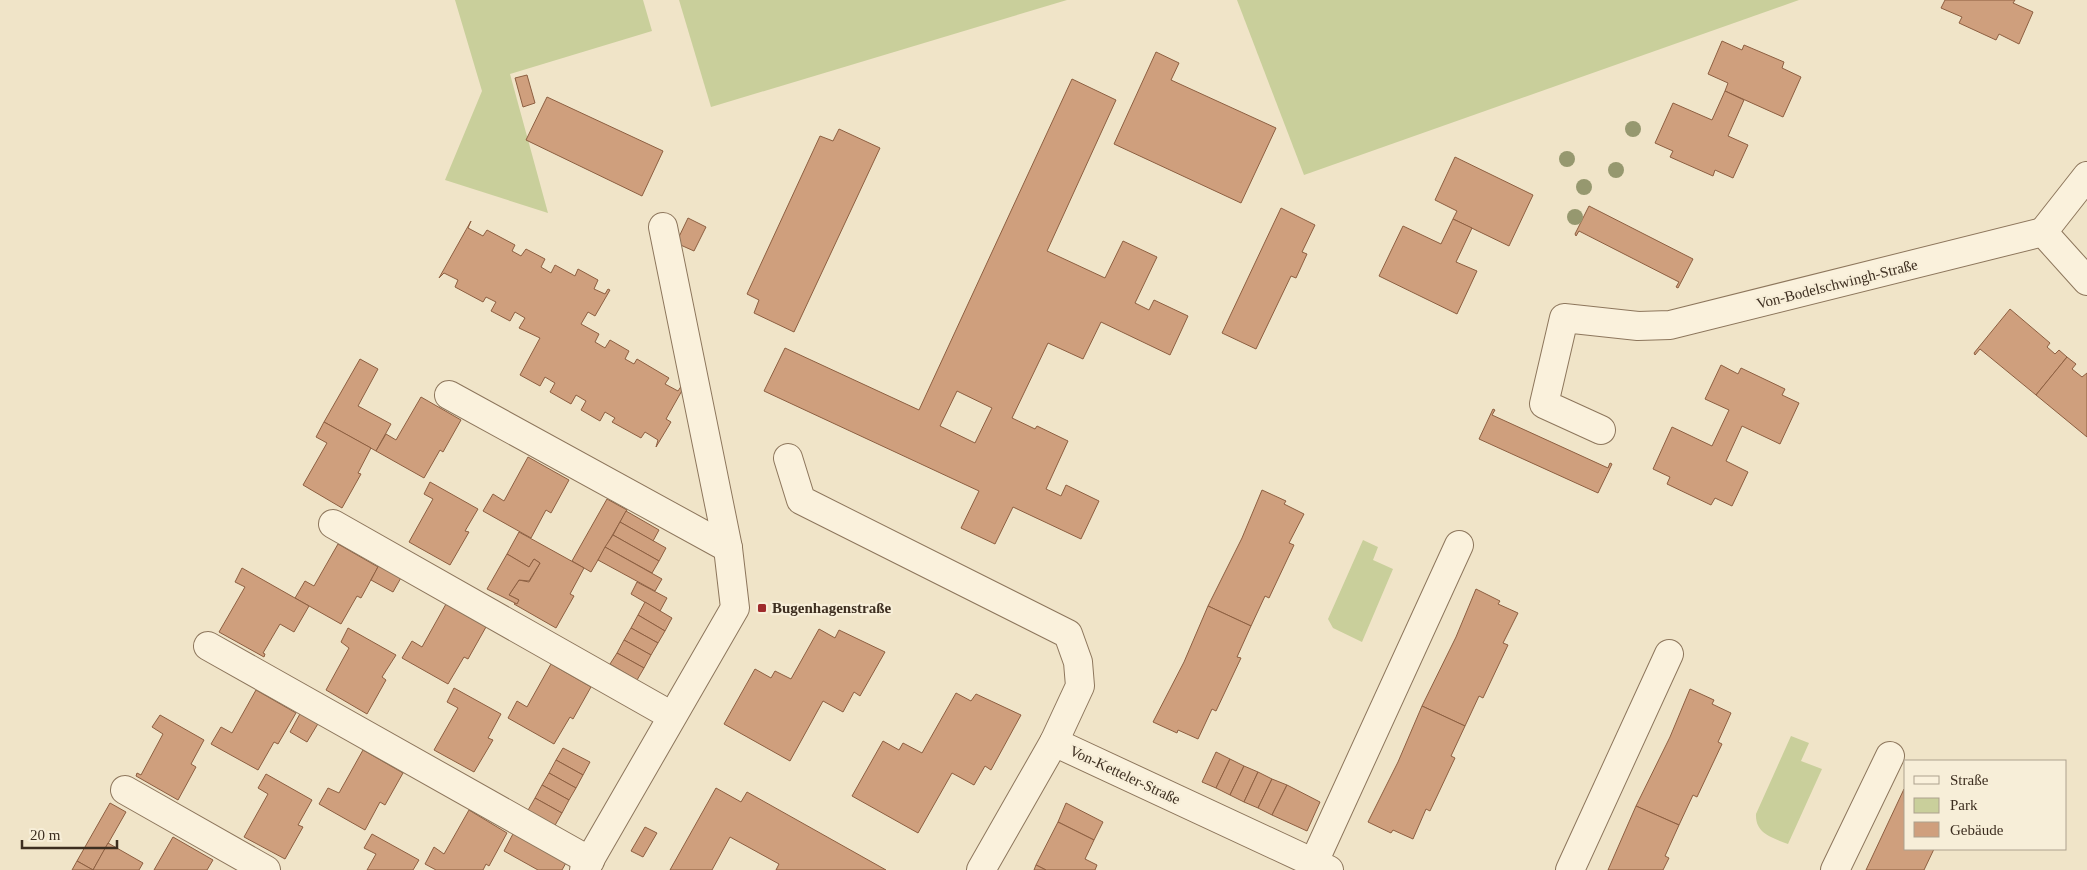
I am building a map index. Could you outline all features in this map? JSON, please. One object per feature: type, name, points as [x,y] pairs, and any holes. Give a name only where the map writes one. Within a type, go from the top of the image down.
[{"type":"street","points":[[2087,176],[2043,232],[2087,281]]},
{"type":"street","points":[[208,646],[587,865],[735,608],[728,548],[663,227]]},
{"type":"street","name":"Von-Bodelschwingh-Straße","points":[[1601,430],[1544,404],[1564,318],[1638,326],[1670,325],[2043,232]]},
{"type":"street","points":[[449,395],[728,548]]},
{"type":"street","points":[[788,458],[801,500],[1068,634],[1078,662],[1080,686],[1054,742]]},
{"type":"street","points":[[333,524],[672,716]]},
{"type":"street","points":[[1322,866],[1459,545]]},
{"type":"street","points":[[1570,870],[1669,654]]},
{"type":"street","name":"Von-Ketteler-Straße","points":[[981,870],[1054,742],[1322,866]]},
{"type":"street","points":[[1835,870],[1890,756]]},
{"type":"street","points":[[125,790],[266,870]]},
{"type":"green space","points":[[455,0],[643,0],[652,31],[510,74],[548,213],[445,180],[482,91]]},
{"type":"green space","points":[[679,0],[1067,0],[711,107]]},
{"type":"green space","points":[[1237,0],[1799,0],[1304,175]]},
{"type":"green space","points":[[1363,540],[1378,547],[1373,560],[1393,569],[1362,642],[1333,628],[1328,619]]},
{"type":"green space","points":[[1791,736],[1809,743],[1801,761],[1822,769],[1788,844],[1762,831],[1756,821],[1756,814]]},
{"type":"building","points":[[1945,0],[2015,0],[2013,3],[2033,12],[2019,44],[1999,34],[1996,40],[1959,23],[1962,17],[1941,8]]},
{"type":"building","points":[[1722,41],[1742,50],[1744,45],[1784,62],[1782,68],[1801,77],[1783,117],[1725,91],[1728,83],[1708,74]]},
{"type":"building","points":[[1156,52],[1179,63],[1171,80],[1276,128],[1241,203],[1114,144]]},
{"type":"building","points":[[527,75],[535,103],[523,107],[515,78]]},
{"type":"building","points":[[1072,79],[1116,100],[1047,251],[1105,278],[1123,241],[1157,257],[1135,303],[1149,310],[1154,300],[1188,316],[1170,355],[1101,322],[1083,359],[1048,343],[1012,418],[1035,429],[1037,426],[1068,441],[1046,489],[1061,496],[1066,485],[1099,501],[1081,539],[1013,507],[995,544],[961,528],[979,491],[764,391],[785,348],[919,410]],"holes":[[[957,391],[992,408],[975,443],[940,426]]]},
{"type":"building","points":[[1725,91],[1744,100],[1728,136],[1748,145],[1733,178],[1715,170],[1713,176],[1670,157],[1673,151],[1655,143],[1673,103],[1712,120]]},
{"type":"building","points":[[547,97],[663,151],[642,196],[526,140]]},
{"type":"building","points":[[839,129],[880,148],[794,332],[754,313],[759,300],[747,294],[820,136],[833,141]]},
{"type":"building","points":[[1455,157],[1533,195],[1509,246],[1453,219],[1457,211],[1435,200]]},
{"type":"building","points":[[1589,206],[1693,259],[1678,288],[1676,287],[1679,282],[1579,231],[1576,236],[1575,234]]},
{"type":"building","points":[[1281,208],[1315,225],[1302,252],[1307,254],[1296,278],[1291,276],[1256,349],[1222,333]]},
{"type":"building","points":[[688,218],[706,227],[694,251],[676,243]]},
{"type":"building","points":[[1453,219],[1472,228],[1456,262],[1477,271],[1457,314],[1379,276],[1403,226],[1441,244]]},
{"type":"building","points":[[471,221],[468,228],[483,236],[487,230],[515,245],[512,251],[521,256],[526,249],[545,259],[541,267],[551,273],[555,265],[575,276],[578,269],[598,280],[594,289],[605,294],[608,289],[610,290],[595,316],[588,312],[581,324],[599,334],[595,342],[605,348],[610,340],[629,351],[625,359],[634,364],[637,359],[669,378],[665,384],[678,391],[682,385],[684,387],[666,419],[671,422],[656,447],[658,440],[645,432],[641,438],[612,422],[615,418],[605,412],[600,421],[581,410],[586,401],[576,395],[571,404],[550,392],[555,383],[545,377],[540,386],[520,375],[540,338],[519,328],[525,318],[515,312],[510,321],[491,311],[496,302],[486,297],[483,302],[455,287],[458,280],[444,273],[439,278]]},
{"type":"building","points":[[2010,309],[2050,343],[2047,347],[2055,354],[2059,350],[2067,357],[2036,395],[1980,349],[1975,355],[1974,353]]},
{"type":"building","points":[[2067,357],[2076,364],[2072,369],[2082,377],[2087,373],[2087,437],[2036,395]]},
{"type":"building","points":[[360,359],[378,369],[358,406],[391,424],[376,451],[324,422]]},
{"type":"building","points":[[1721,365],[1738,374],[1741,368],[1785,389],[1782,395],[1799,403],[1780,444],[1742,426],[1726,461],[1748,472],[1732,506],[1715,498],[1711,505],[1667,484],[1670,477],[1653,469],[1672,427],[1712,446],[1729,410],[1705,399]]},
{"type":"building","points":[[421,397],[461,420],[443,452],[440,450],[424,478],[376,451],[386,434],[396,440]]},
{"type":"building","points":[[1493,409],[1495,410],[1492,415],[1608,468],[1610,463],[1612,464],[1598,493],[1479,439]]},
{"type":"building","points":[[324,422],[371,448],[358,473],[361,474],[342,508],[303,485],[327,443],[316,437]]},
{"type":"building","points":[[528,457],[569,480],[551,513],[546,510],[531,538],[483,511],[493,494],[504,501]]},
{"type":"building","points":[[430,482],[478,509],[465,531],[469,532],[450,565],[409,542],[433,499],[424,494]]},
{"type":"building","points":[[1262,490],[1286,501],[1284,504],[1304,514],[1289,543],[1294,545],[1269,598],[1265,596],[1251,626],[1208,606],[1242,538]]},
{"type":"building","points":[[607,499],[627,510],[591,572],[572,561]]},
{"type":"building","points":[[626,511],[659,530],[653,541],[620,522]]},
{"type":"building","points":[[620,522],[666,548],[659,561],[613,535]]},
{"type":"building","points":[[519,532],[584,568],[570,594],[574,596],[556,628],[514,604],[519,600],[509,595],[519,580],[529,582],[540,563],[534,559],[529,567],[507,554]]},
{"type":"building","points":[[613,535],[659,561],[652,573],[605,547]]},
{"type":"building","points":[[338,544],[378,567],[361,598],[357,596],[341,624],[295,598],[305,581],[314,586]]},
{"type":"building","points":[[605,547],[662,579],[655,591],[598,560]]},
{"type":"building","points":[[507,554],[529,567],[534,559],[540,563],[529,581],[519,580],[509,595],[519,600],[517,604],[487,589]]},
{"type":"building","points":[[380,563],[402,576],[393,592],[371,580]]},
{"type":"building","points":[[242,568],[309,606],[294,632],[280,624],[263,653],[265,654],[264,657],[219,632],[245,587],[235,582]]},
{"type":"building","points":[[637,582],[667,598],[660,611],[631,594]]},
{"type":"building","points":[[1476,589],[1500,601],[1498,604],[1518,613],[1503,643],[1508,645],[1483,698],[1479,696],[1465,726],[1422,706],[1456,637]]},
{"type":"building","points":[[645,602],[672,618],[665,631],[638,615]]},
{"type":"building","points":[[446,604],[486,627],[468,659],[464,657],[448,684],[402,658],[412,641],[422,647]]},
{"type":"building","points":[[1208,606],[1251,626],[1237,657],[1241,658],[1216,711],[1212,709],[1198,739],[1178,730],[1177,733],[1153,722],[1184,662]]},
{"type":"building","points":[[638,615],[665,631],[658,643],[631,628]]},
{"type":"building","points":[[348,628],[396,655],[382,677],[386,680],[367,714],[326,690],[349,648],[341,642]]},
{"type":"building","points":[[631,628],[658,643],[651,655],[624,640]]},
{"type":"building","points":[[819,629],[835,638],[839,630],[885,652],[860,696],[854,692],[843,712],[823,701],[790,761],[724,724],[755,669],[771,678],[775,671],[791,679]]},
{"type":"building","points":[[624,640],[651,655],[644,668],[617,653]]},
{"type":"building","points":[[617,653],[644,668],[637,680],[610,664]]},
{"type":"building","points":[[551,664],[591,687],[573,719],[570,717],[554,744],[508,718],[517,701],[527,707]]},
{"type":"building","points":[[454,688],[501,714],[488,738],[493,740],[474,772],[434,750],[458,708],[447,702]]},
{"type":"building","points":[[1690,689],[1714,700],[1712,704],[1731,713],[1718,742],[1722,744],[1697,797],[1693,795],[1679,825],[1636,806],[1670,737]]},
{"type":"building","points":[[256,690],[296,713],[278,744],[274,742],[258,770],[211,744],[221,727],[232,733]]},
{"type":"building","points":[[956,693],[971,701],[976,694],[1021,715],[991,770],[985,766],[974,785],[952,773],[918,833],[852,796],[883,741],[899,750],[903,743],[922,753]]},
{"type":"building","points":[[1422,706],[1465,726],[1451,756],[1455,758],[1430,811],[1426,809],[1413,839],[1393,830],[1391,833],[1368,822],[1398,762]]},
{"type":"building","points":[[301,712],[319,722],[307,742],[290,732]]},
{"type":"building","points":[[160,715],[204,740],[191,764],[196,767],[178,800],[136,776],[137,773],[141,775],[163,734],[152,727]]},
{"type":"building","points":[[563,748],[590,762],[583,775],[556,760]]},
{"type":"building","points":[[363,750],[403,773],[385,805],[380,802],[365,830],[319,804],[328,788],[339,793]]},
{"type":"building","points":[[1216,752],[1230,759],[1216,788],[1202,782]]},
{"type":"building","points":[[1230,759],[1244,766],[1230,795],[1216,788]]},
{"type":"building","points":[[556,760],[583,775],[576,788],[549,773]]},
{"type":"building","points":[[1244,766],[1258,772],[1244,802],[1230,795]]},
{"type":"building","points":[[1258,772],[1272,779],[1258,808],[1244,802]]},
{"type":"building","points":[[549,773],[576,788],[569,800],[542,785]]},
{"type":"building","points":[[266,774],[312,800],[298,825],[303,827],[285,859],[244,837],[268,794],[258,788]]},
{"type":"building","points":[[1272,779],[1287,785],[1272,815],[1258,808]]},
{"type":"building","points":[[542,785],[569,800],[562,813],[535,798]]},
{"type":"building","points":[[1287,785],[1320,802],[1307,831],[1272,815]]},
{"type":"building","points":[[716,788],[741,802],[747,792],[886,870],[776,870],[779,864],[730,837],[712,870],[670,870]]},
{"type":"building","points":[[1904,789],[1904,850],[1934,850],[1924,870],[1866,870]]},
{"type":"building","points":[[535,798],[562,813],[554,827],[527,812]]},
{"type":"building","points":[[110,803],[126,812],[93,870],[77,861]]},
{"type":"building","points":[[1066,803],[1103,822],[1094,840],[1058,822]]},
{"type":"building","points":[[1636,806],[1679,825],[1665,856],[1669,858],[1663,870],[1608,870]]},
{"type":"building","points":[[469,810],[507,833],[489,866],[486,864],[483,870],[436,870],[425,864],[434,847],[444,854]]},
{"type":"building","points":[[1058,822],[1094,840],[1085,859],[1097,865],[1095,870],[1046,870],[1036,865]]},
{"type":"building","points":[[645,827],[657,833],[643,857],[631,851]]},
{"type":"building","points":[[514,832],[567,861],[562,870],[538,870],[504,851]]},
{"type":"building","points":[[372,834],[419,860],[413,870],[367,870],[376,854],[364,848]]},
{"type":"building","points":[[173,837],[213,860],[207,870],[154,870]]},
{"type":"building","points":[[108,843],[143,863],[139,870],[93,870]]},
{"type":"building","points":[[77,861],[93,870],[72,870]]},
{"type":"building","points":[[1036,865],[1046,870],[1034,870]]},
{"type":"place","name":"Bugenhagenstraße","points":[[762,608]]}]
